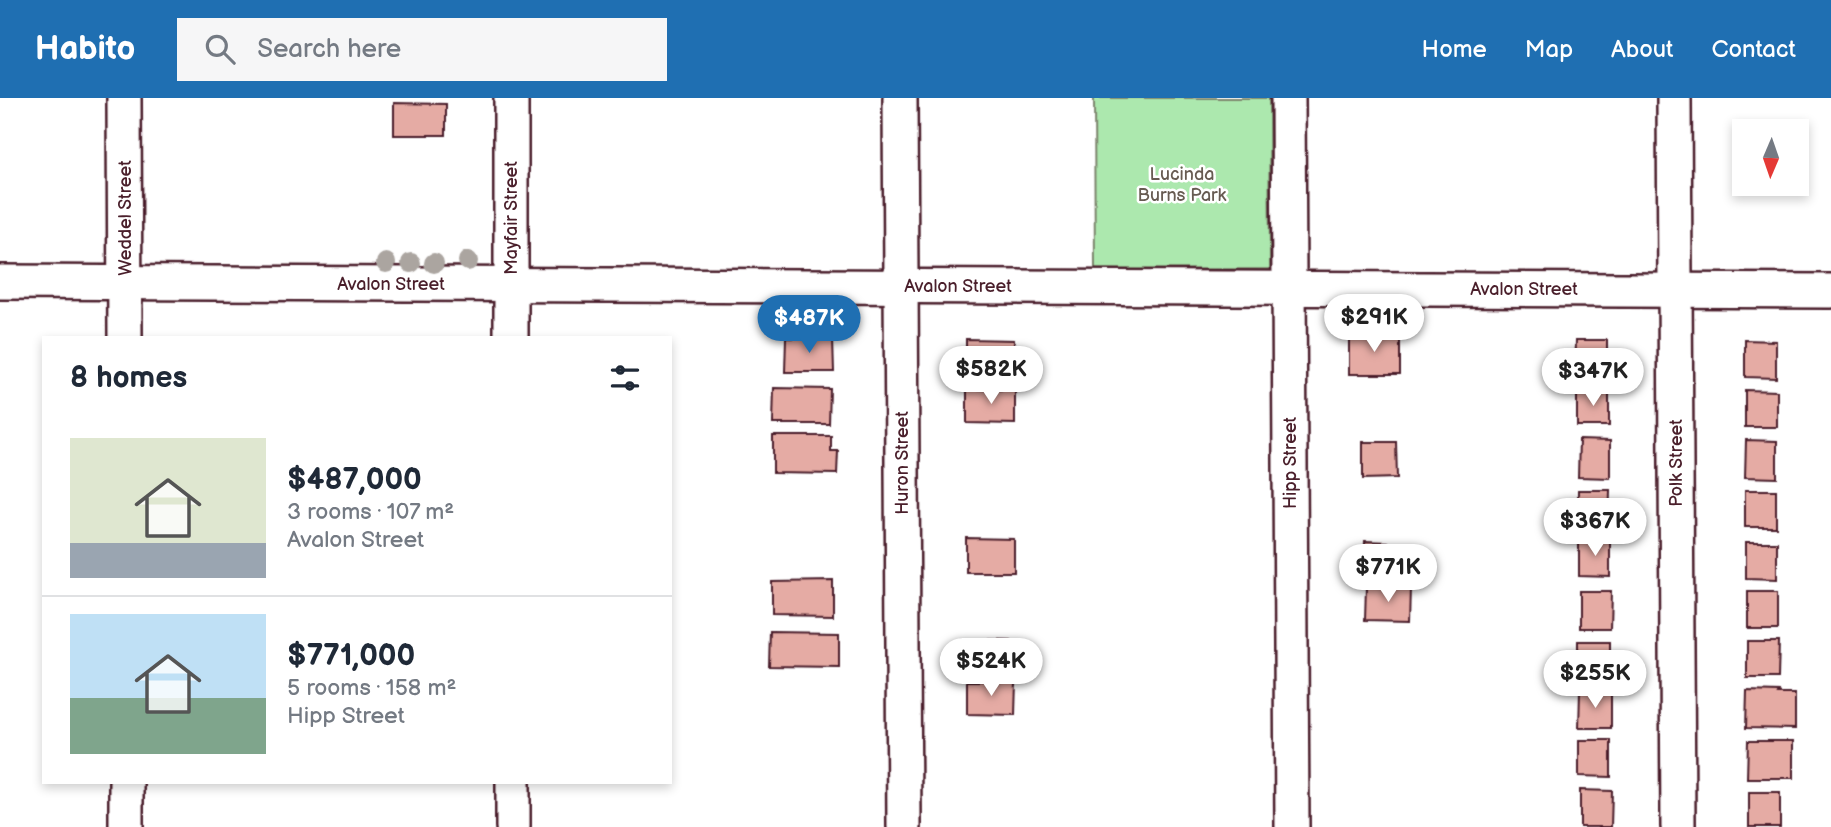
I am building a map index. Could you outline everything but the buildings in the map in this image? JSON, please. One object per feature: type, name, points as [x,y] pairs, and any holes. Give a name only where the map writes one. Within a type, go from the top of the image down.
[{"type":"street","name":"Weddel Street","points":[[124,98],[125,336]]},
{"type":"street","name":"Mayfair Street","points":[[511,98],[511,336]]},
{"type":"street","name":"Huron Street","points":[[901,98],[904,827]]},
{"type":"street","name":"Hipp Street","points":[[1288,98],[1292,827]]},
{"type":"street","name":"Polk Street","points":[[1674,98],[1678,827]]},
{"type":"street","name":"Avalon Street","points":[[0,282],[1831,291]]},
{"type":"street","points":[[126,784],[126,827]]},
{"type":"street","points":[[513,784],[513,827]]},
{"type":"green space","name":"Lucinda Burns Park","points":[[1094,98],[1269,98],[1270,269],[1095,270]]}]
